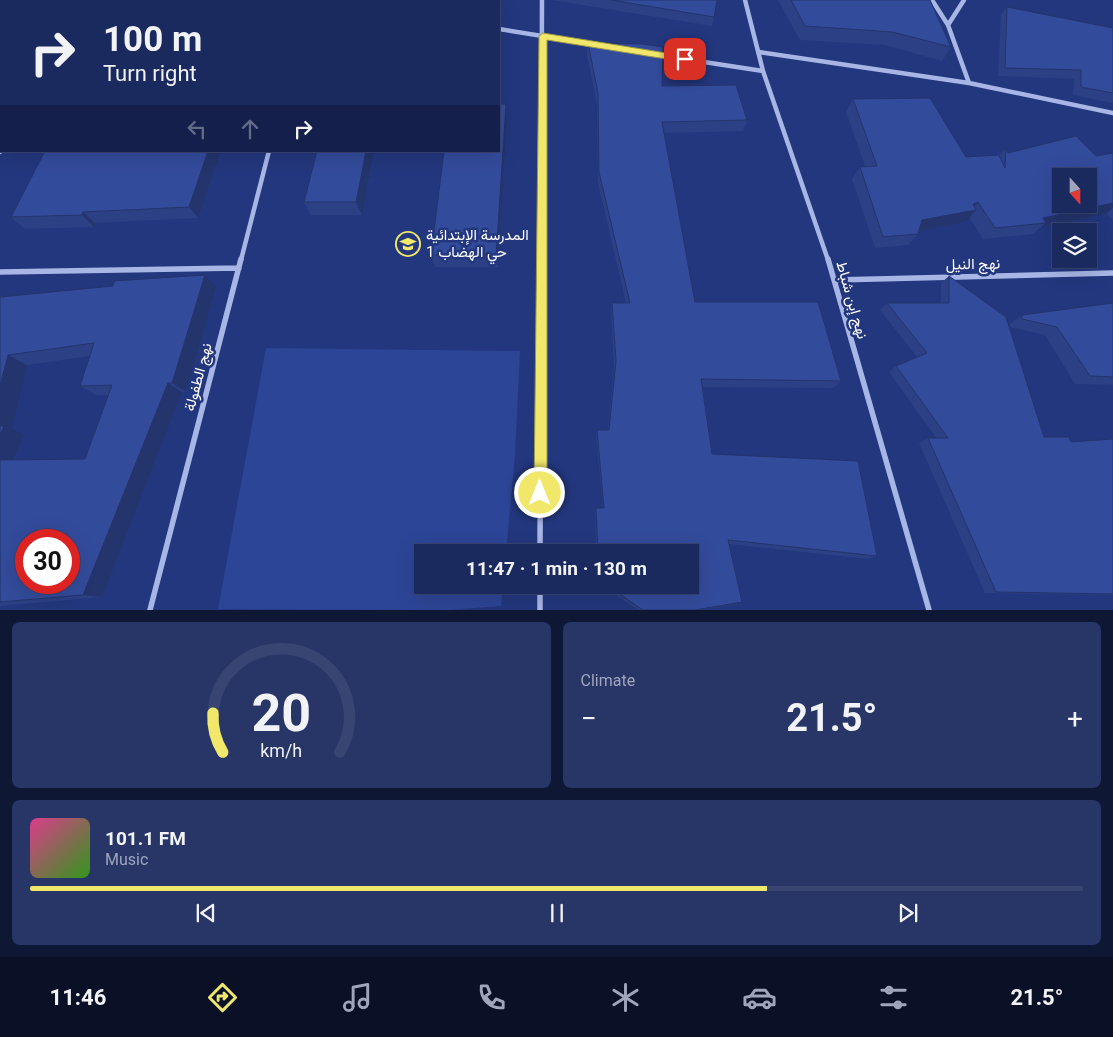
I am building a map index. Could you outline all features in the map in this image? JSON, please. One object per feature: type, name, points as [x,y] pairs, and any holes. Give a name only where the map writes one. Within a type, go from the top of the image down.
[{"type":"street","points":[[540,544],[542,0]]},
{"type":"street","name":"نهج إبن شباط","points":[[745,0],[763,71],[835,280],[928,610]]},
{"type":"street","points":[[932,0],[948,24],[969,83]]},
{"type":"street","points":[[948,24],[964,0]]},
{"type":"street","points":[[500,29],[600,45]]},
{"type":"street","points":[[758,52],[969,83],[1113,113]]},
{"type":"street","points":[[656,54],[763,71]]},
{"type":"street","name":"نهج الطفولة","points":[[150,610],[269,152]]},
{"type":"street","points":[[0,272],[239,268]]},
{"type":"street","name":"نهج النيل","points":[[835,280],[1113,273]]},
{"type":"street","points":[[540,594],[540,610]]},
{"type":"shaded area","points":[[266,348],[520,351],[515,455],[507,544],[414,544],[414,594],[502,594],[501,606],[448,610],[218,609]]},
{"type":"building","points":[[611,0],[717,0],[714,17]]},
{"type":"building","points":[[791,0],[930,0],[951,47],[892,32],[805,26]]},
{"type":"building","points":[[1007,7],[1113,28],[1113,93],[1081,87],[1081,70],[1005,68]]},
{"type":"building","points":[[588,43],[642,44],[663,47],[662,86],[736,85],[747,120],[662,122],[695,302],[818,302],[841,381],[701,379],[712,454],[858,461],[877,556],[728,540],[742,602],[695,610],[643,610],[619,594],[699,594],[699,544],[598,544],[596,508],[604,508],[597,430],[609,430],[616,361],[612,303],[630,303],[599,172],[598,93]]},
{"type":"building","points":[[930,98],[966,157],[999,155],[1005,168],[1006,148],[1008,153],[1076,136],[1096,156],[1113,153],[1113,203],[1098,206],[1098,168],[1052,168],[1052,213],[1066,213],[1043,218],[1046,223],[995,228],[978,202],[973,204],[976,210],[922,220],[918,234],[883,237],[860,167],[877,166],[853,99]]},
{"type":"building","points":[[500,104],[506,104],[496,255],[431,255],[444,152],[500,152]]},
{"type":"building","points":[[44,152],[208,152],[189,207],[83,212],[82,215],[11,217]]},
{"type":"building","points":[[317,152],[366,152],[356,202],[304,202]]},
{"type":"building","points":[[205,275],[172,383],[168,383],[83,595],[0,602],[0,460],[85,459],[112,385],[80,386],[94,343],[8,355],[0,386],[0,297],[113,286],[114,281]]},
{"type":"building","points":[[949,276],[1006,317],[1044,437],[1069,437],[1071,442],[1113,439],[1113,594],[996,592],[928,438],[948,438],[896,366],[927,353],[887,303],[949,303]]},
{"type":"building","points":[[1113,303],[1113,377],[1090,376],[1057,327],[1022,319],[1022,315]]},
{"type":"building","points":[[0,426],[4,426],[0,435]]},
{"type":"place","name":"المدرسة الإبتدائية حي الهضاب 1","points":[[408,244]]},
{"type":"route","points":[[540,493],[543,36],[685,59]]}]
